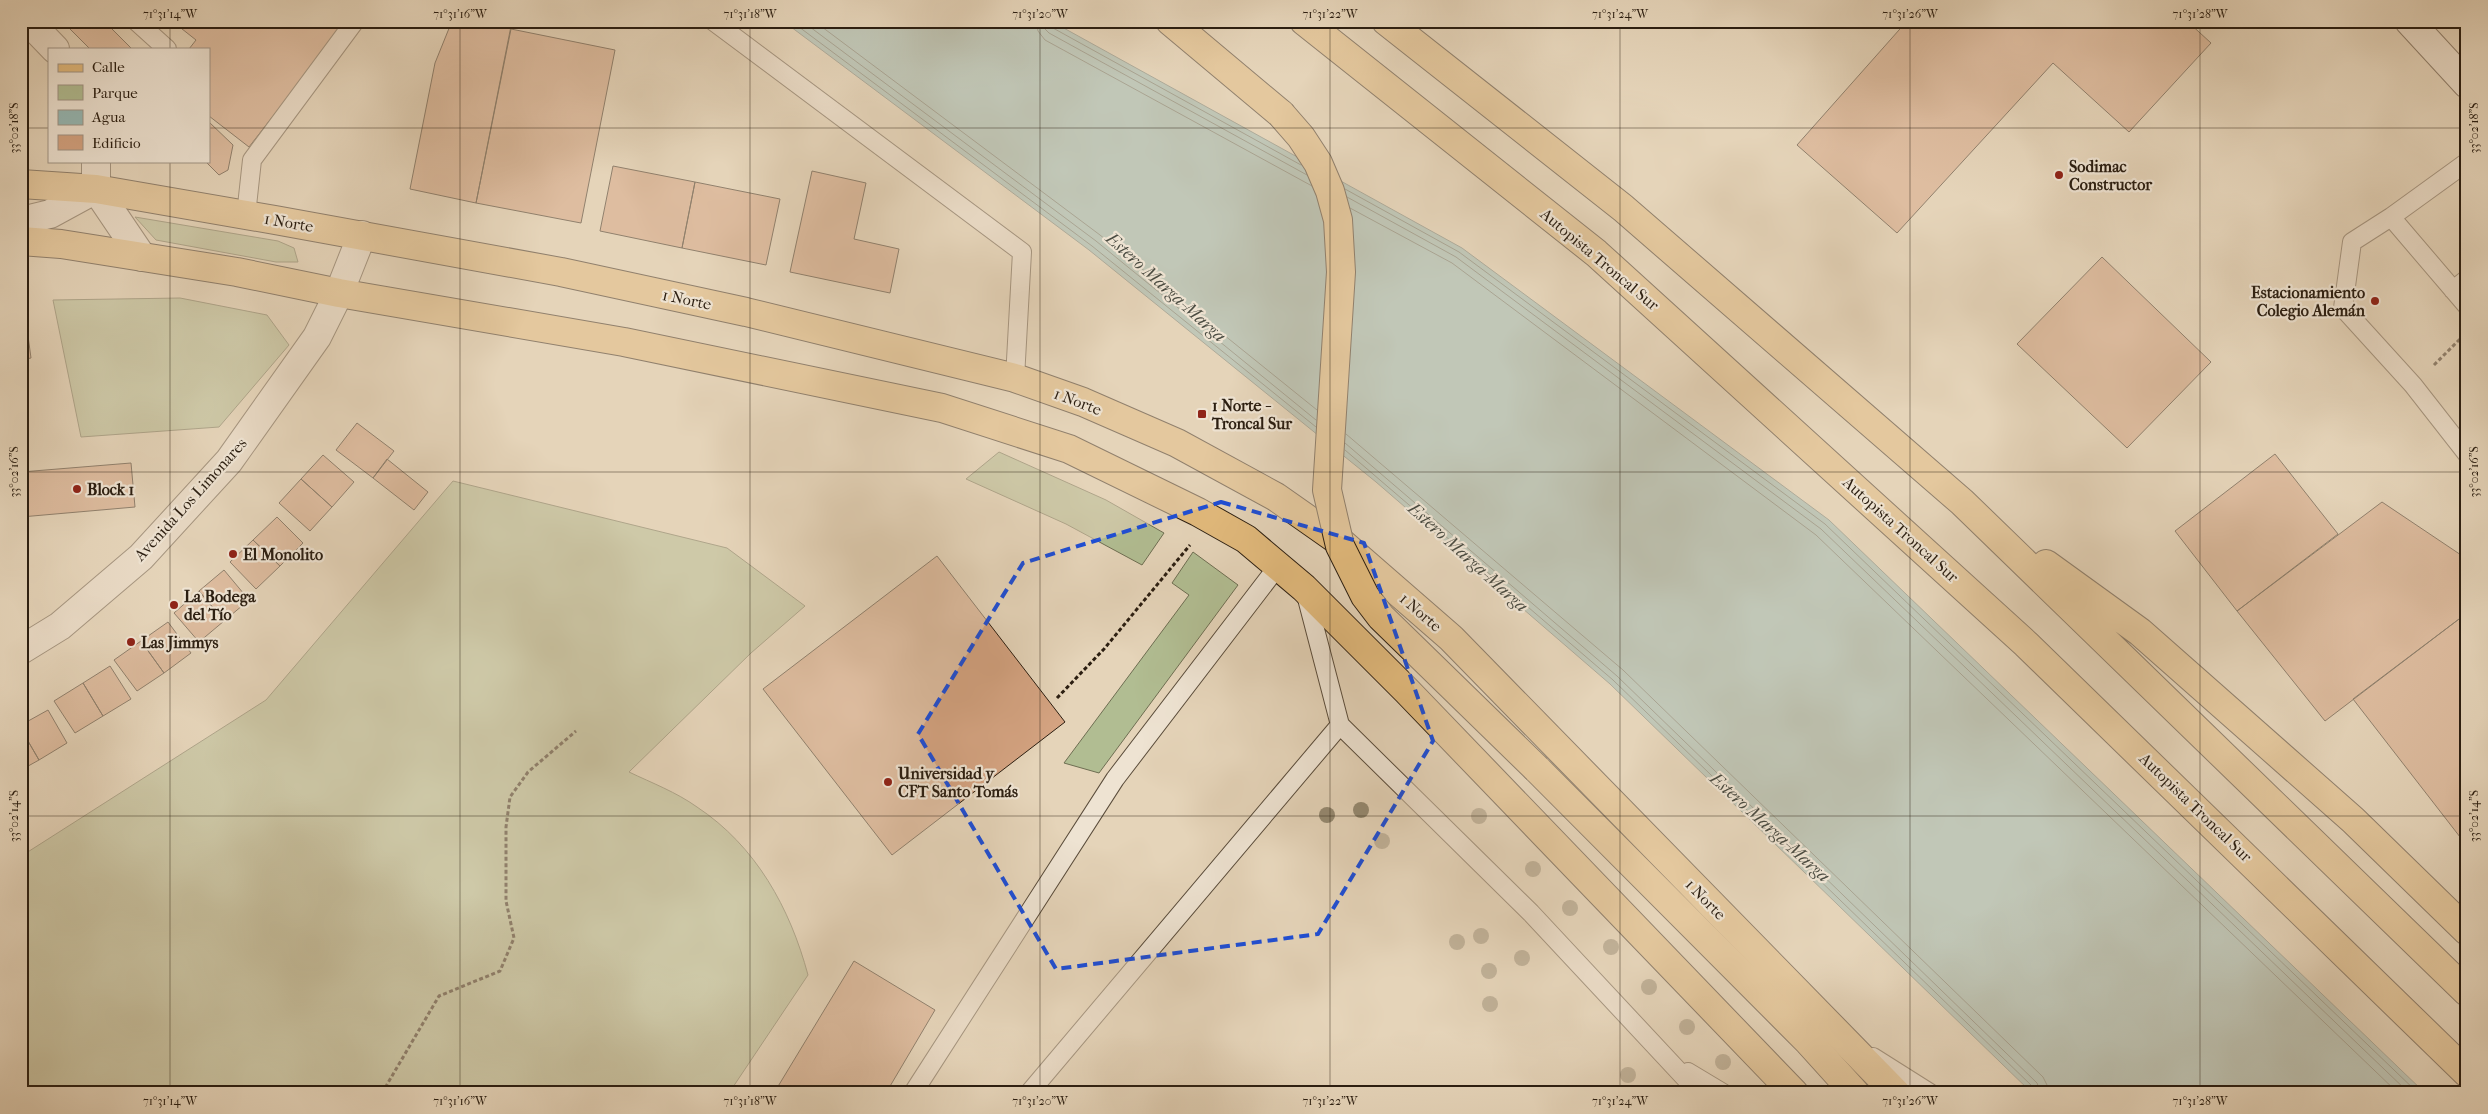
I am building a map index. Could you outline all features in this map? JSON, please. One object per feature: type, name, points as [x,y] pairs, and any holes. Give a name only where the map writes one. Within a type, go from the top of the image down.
[{"type":"main road","points":[[1170,21],[1281,114],[1301,137],[1318,163],[1330,190],[1338,220],[1341,272],[1327,490],[1340,546],[1364,596],[1381,617],[1537,769],[1808,1041],[1855,1093]]},
{"type":"main road","name":"Autopista Troncal Sur","points":[[1304,21],[1596,252],[2026,644],[2467,1073]]},
{"type":"main road","points":[[1386,21],[1624,208],[1962,502],[2467,992]]},
{"type":"main road","name":"1 Norte","points":[[21,184],[96,189],[362,235],[561,272],[746,312],[1015,378],[1083,402],[1177,443],[1276,497],[1343,544],[1451,638],[1896,1093]]},
{"type":"main road","points":[[21,241],[52,243],[237,272],[339,293],[624,342],[942,408],[1069,449],[1211,519],[1246,539],[1304,588],[1407,691],[1794,1093]]},
{"type":"main road","points":[[1962,502],[2140,632],[2353,820],[2467,931]]},
{"type":"street","points":[[28,21],[54,48]]},
{"type":"street","points":[[2409,21],[2467,84]]},
{"type":"street","points":[[96,162],[96,189],[142,258]]},
{"type":"street","points":[[21,221],[50,214],[96,189]]},
{"type":"street","name":"Avenida Los Limonares","points":[[24,645],[60,626],[141,557],[229,461],[318,337],[339,293],[362,235]]},
{"type":"lane","points":[[136,21],[166,48]]},
{"type":"lane","points":[[246,215],[252,160],[354,21]]},
{"type":"lane","points":[[713,21],[1022,252],[1015,378]]},
{"type":"lane","points":[[2467,162],[2391,217],[2352,242],[2343,308],[2413,385],[2467,454]]},
{"type":"lane","points":[[2391,217],[2460,285],[2467,306]]},
{"type":"lane","points":[[913,1093],[1114,779],[1278,566]]},
{"type":"lane","points":[[1304,588],[1340,725],[1530,912],[1699,1093]]},
{"type":"lane","points":[[1029,1093],[1340,725]]},
{"type":"lane","points":[[1841,1037],[1930,1093]]},
{"type":"lane","points":[[1672,1063],[1723,1093]]},
{"type":"path","points":[[2449,350],[2467,332]]},
{"type":"path","points":[[1057,698],[1148,598],[1211,519]]},
{"type":"path","points":[[382,1093],[439,996],[500,971],[514,938],[506,901],[506,827],[510,797],[528,772],[576,731]]},
{"type":"highlighted area","points":[[1221,502],[1364,543],[1433,741],[1318,934],[1056,969],[918,734],[1023,563]]},
{"type":"green space","points":[[135,217],[278,241],[294,248],[298,262],[276,262],[156,240]]},
{"type":"green space","points":[[180,298],[267,315],[289,345],[219,427],[81,437],[53,300]]},
{"type":"green space","points":[[999,452],[1106,500],[1164,533],[1142,565],[1066,524],[966,479]]},
{"type":"green space","points":[[453,481],[727,548],[805,606],[751,653],[629,772],[689,802],[718,823],[737,840],[768,880],[781,903],[808,975],[729,1093],[21,1093],[21,1061],[26,1057],[23,855],[266,700]]},
{"type":"green space","points":[[1193,552],[1238,585],[1099,773],[1064,763],[1189,595],[1172,583]]},
{"type":"water","name":"Estero Marga-Marga","points":[[783,21],[1051,21],[1462,248],[1829,520],[2425,1093],[2032,1093],[1610,684],[1376,482],[1089,250]]},
{"type":"building","points":[[62,21],[104,21],[131,48],[89,48]]},
{"type":"building","points":[[172,21],[347,21],[249,147],[210,117],[210,48],[190,48],[196,40]]},
{"type":"building","points":[[452,21],[512,21],[476,203],[410,189],[435,63]]},
{"type":"building","points":[[1907,21],[2187,21],[2211,43],[2129,132],[2053,63],[1897,233],[1797,145]]},
{"type":"building","points":[[511,29],[615,50],[581,223],[476,203]]},
{"type":"building","points":[[210,123],[233,145],[228,170],[219,175],[206,162],[210,162]]},
{"type":"building","points":[[613,166],[695,182],[682,248],[600,231]]},
{"type":"building","points":[[812,171],[866,183],[854,239],[899,249],[890,293],[790,272]]},
{"type":"building","points":[[695,182],[780,199],[766,265],[682,248]]},
{"type":"building","points":[[2102,257],[2211,362],[2127,448],[2017,344]]},
{"type":"building","points":[[25,314],[31,358],[21,360],[21,315]]},
{"type":"building","points":[[357,423],[394,451],[373,478],[336,450]]},
{"type":"building","points":[[2275,454],[2338,534],[2237,611],[2175,531]]},
{"type":"building","points":[[323,455],[354,482],[332,507],[301,479]]},
{"type":"building","points":[[387,459],[428,492],[414,510],[373,478]]},
{"type":"building","name":"Block 1","points":[[131,463],[135,507],[21,517],[21,472]]},
{"type":"building","points":[[301,479],[332,507],[310,531],[279,503]]},
{"type":"building","points":[[2382,502],[2467,559],[2467,613],[2325,721],[2237,611]]},
{"type":"building","points":[[277,517],[303,543],[280,566],[253,540]]},
{"type":"building","points":[[253,540],[280,566],[256,589],[230,562]]},
{"type":"building","points":[[937,556],[1065,722],[892,855],[763,689]]},
{"type":"building","points":[[224,570],[249,600],[224,621],[199,591]]},
{"type":"building","points":[[199,591],[224,621],[199,642],[174,613]]},
{"type":"building","points":[[2467,613],[2467,846],[2353,699]]},
{"type":"building","points":[[168,622],[191,653],[164,673],[141,641]]},
{"type":"building","points":[[141,641],[164,673],[137,691],[114,660]]},
{"type":"building","points":[[110,666],[131,699],[103,716],[83,683]]},
{"type":"building","points":[[83,683],[103,716],[75,733],[54,701]]},
{"type":"building","points":[[48,710],[67,743],[39,760],[21,729],[21,725]]},
{"type":"building","points":[[21,729],[39,760],[21,770]]},
{"type":"building","points":[[854,961],[935,1010],[886,1093],[774,1093]]},
{"type":"place","name":"Sodimac Constructor","points":[[2059,175]]},
{"type":"place","name":"Estacionamiento Colegio Alemán","points":[[2375,301]]},
{"type":"place","name":"1 Norte - Troncal Sur","points":[[1202,414]]},
{"type":"place","name":"Block 1","points":[[77,489]]},
{"type":"place","name":"El Monolito","points":[[233,554]]},
{"type":"place","name":"La Bodega del Tío","points":[[174,605]]},
{"type":"place","name":"Las Jimmys","points":[[131,642]]},
{"type":"place","name":"Universidad y CFT Santo Tomás","points":[[888,782]]}]
